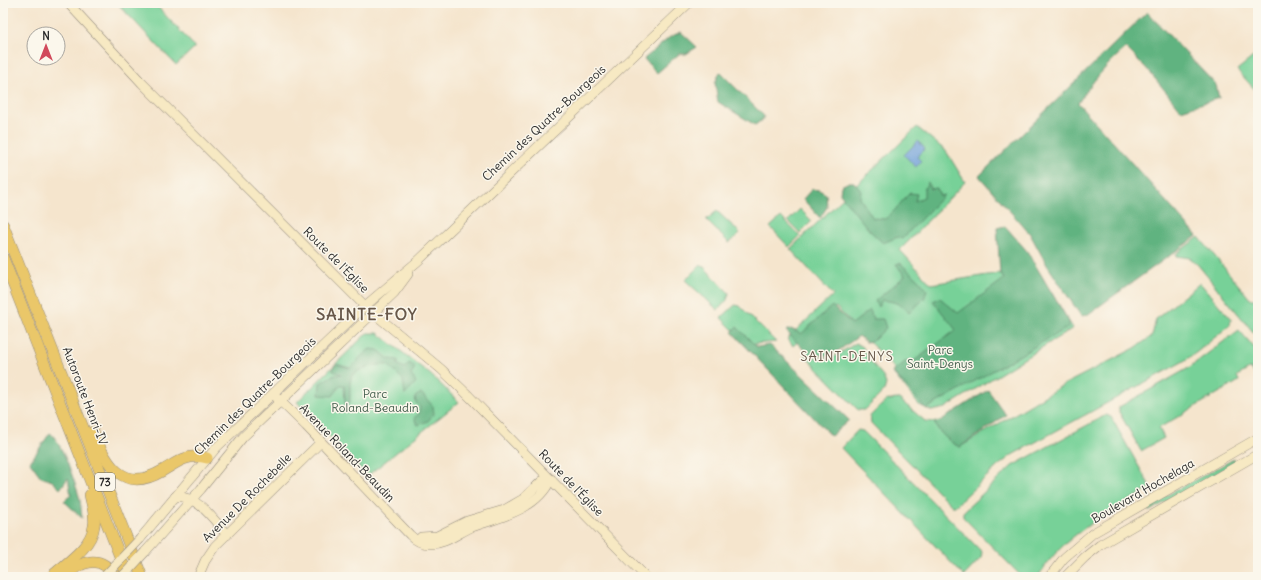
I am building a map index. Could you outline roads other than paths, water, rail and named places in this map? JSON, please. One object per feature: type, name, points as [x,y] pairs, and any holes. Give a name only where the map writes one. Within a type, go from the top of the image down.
[{"type":"highway","name":"Autoroute Henri-IV","points":[[3,225],[142,577]]},
{"type":"highway","name":"73","points":[[3,258],[128,577]]},
{"type":"highway","points":[[68,387],[78,396],[105,459],[112,468],[124,476],[134,478],[146,477],[161,472],[181,459],[193,456],[207,458]]},
{"type":"highway","points":[[51,577],[85,546],[93,533],[95,518],[90,493],[90,481]]},
{"type":"highway","points":[[63,577],[79,564],[90,562],[98,563],[108,568],[116,577]]},
{"type":"main road","name":"Route de l'Église","points":[[68,3],[142,83],[365,306],[441,369],[646,577]]},
{"type":"main road","name":"Chemin des Quatre-Bourgeois","points":[[122,577],[192,500],[277,398],[365,306],[417,262],[689,3]]},
{"type":"main road","name":"Chemin des Quatre-Bourgeois","points":[[104,577],[140,539],[207,458],[373,313],[394,293],[417,262]]},
{"type":"main road","name":"Avenue Roland-Beaudin","points":[[277,398],[404,529],[425,538],[437,536],[467,521],[512,506],[523,499],[542,481],[551,479]]},
{"type":"main road","name":"Boulevard Hochelaga","points":[[1049,577],[1064,558],[1093,533],[1258,438]]},
{"type":"main road","name":"Avenue De Rochebelle","points":[[198,577],[212,551],[321,442]]},
{"type":"main road","name":"Boulevard Hochelaga","points":[[1065,577],[1085,557],[1100,545],[1258,454]]},
{"type":"main road","points":[[175,497],[184,497],[192,500],[227,535]]},
{"type":"main road","points":[[1093,533],[1100,545]]},
{"type":"water","points":[[918,141],[925,149],[917,157],[921,161],[916,167],[904,155]]},
{"type":"district","name":"SAINTE-FOY","points":[[367,314]]},
{"type":"district","name":"SAINT-DENYS","points":[[847,356]]},
{"type":"park label","name":"Parc Saint-Denys","points":[[940,357]]},
{"type":"park label","name":"Parc Roland-Beaudin","points":[[375,401]]}]
